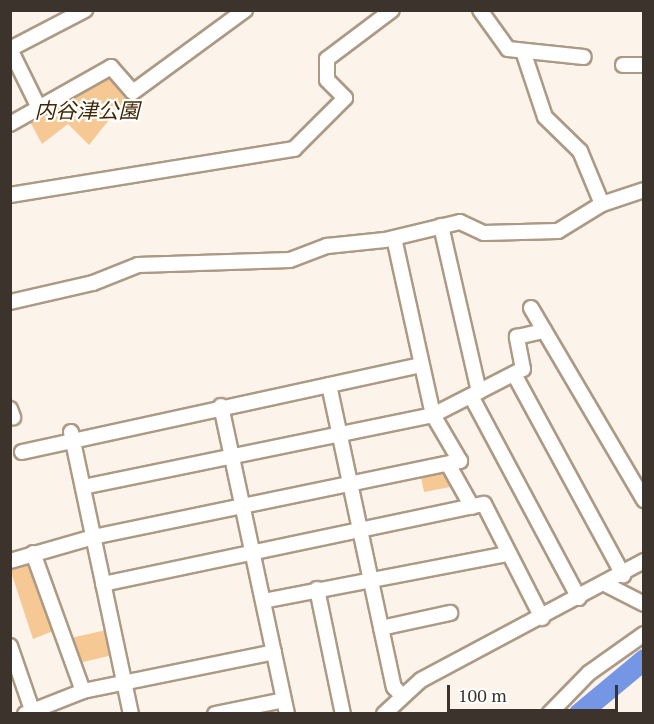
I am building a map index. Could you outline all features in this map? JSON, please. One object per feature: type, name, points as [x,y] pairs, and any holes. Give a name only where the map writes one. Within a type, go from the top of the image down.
[{"type":"street","points":[[39,108],[10,49],[85,10]]},
{"type":"street","points":[[12,192],[294,149],[345,98],[327,80],[327,59],[392,10]]},
{"type":"street","points":[[480,10],[501,43],[524,54],[584,57]]},
{"type":"street","points":[[10,124],[111,67],[133,92],[243,11]]},
{"type":"street","points":[[524,54],[545,117],[580,151],[602,204]]},
{"type":"street","points":[[623,64],[644,65]]},
{"type":"street","points":[[10,302],[93,283],[138,265],[290,260],[327,246],[394,238],[460,222],[484,233],[558,231],[602,204],[644,190]]},
{"type":"street","points":[[441,226],[475,394],[579,598]]},
{"type":"street","points":[[10,561],[93,537],[460,461],[433,415],[394,238]]},
{"type":"street","points":[[531,308],[644,500]]},
{"type":"street","points":[[82,487],[433,415],[523,369],[517,337],[544,331]]},
{"type":"street","points":[[22,452],[72,436],[422,365]]},
{"type":"street","points":[[514,374],[623,575]]},
{"type":"street","points":[[329,385],[350,484],[363,530],[394,687],[402,696]]},
{"type":"street","points":[[215,714],[286,707],[221,406]]},
{"type":"street","points":[[72,436],[131,714]]},
{"type":"street","points":[[448,464],[472,507]]},
{"type":"street","points":[[103,584],[484,504],[507,554],[542,618]]},
{"type":"street","points":[[33,553],[83,691]]},
{"type":"street","points":[[263,601],[373,577],[507,554]]},
{"type":"street","points":[[384,714],[421,680],[623,575],[644,561]]},
{"type":"street","points":[[605,584],[644,604]]},
{"type":"street","points":[[317,589],[343,714]]},
{"type":"street","points":[[381,628],[450,613]]},
{"type":"street","points":[[549,714],[588,673],[644,634]]},
{"type":"street","points":[[10,646],[29,712],[83,691],[274,652]]},
{"type":"green space","name":"内谷津公園","points":[[105,74],[128,96],[89,145],[68,124],[42,144],[28,118]]},
{"type":"green space","points":[[447,470],[455,486],[424,492],[420,472]]},
{"type":"green space","points":[[27,559],[34,562],[58,629],[33,639],[10,564]]},
{"type":"green space","points":[[106,630],[112,655],[75,664],[69,639]]},
{"type":"waterway","points":[[578,714],[644,659]]}]
